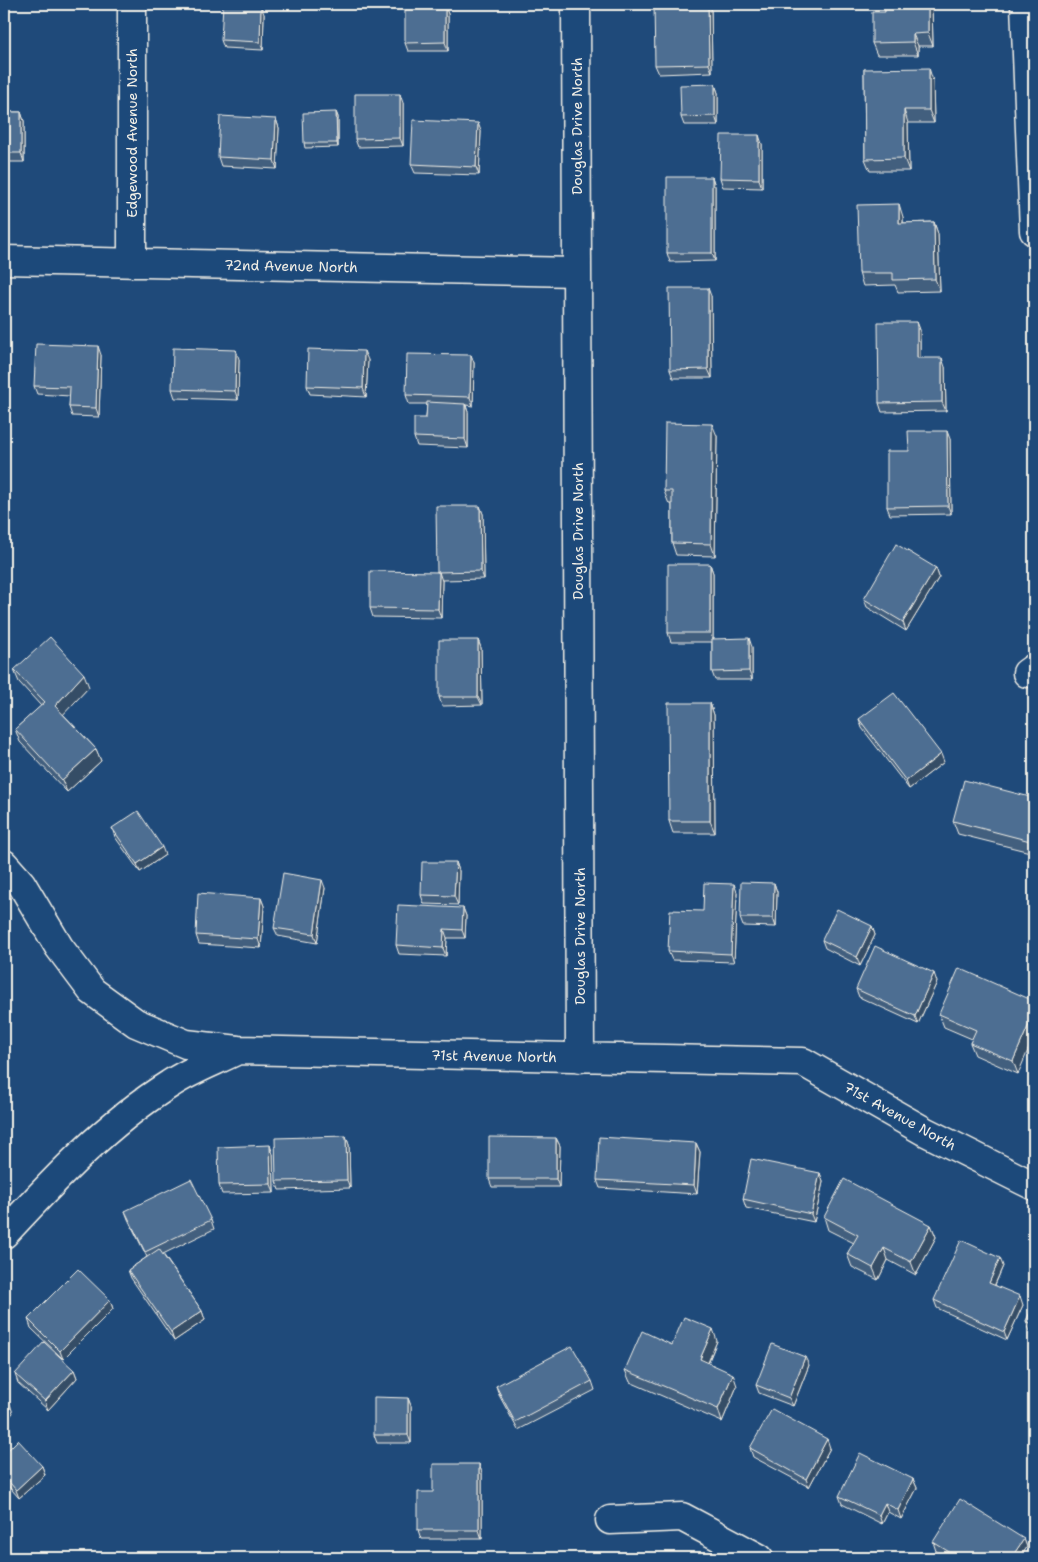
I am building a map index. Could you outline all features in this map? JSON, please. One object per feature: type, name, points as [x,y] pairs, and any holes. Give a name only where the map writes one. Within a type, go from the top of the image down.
[{"type":"street","name":"Edgewood Avenue North","points":[[132,4],[132,263]]},
{"type":"street","name":"Douglas Drive North","points":[[576,4],[580,1058]]},
{"type":"street","points":[[1025,4],[1032,98],[1034,232]]},
{"type":"street","name":"72nd Avenue North","points":[[4,260],[577,272]]},
{"type":"street","name":"71st Avenue North","points":[[4,864],[21,883],[59,947],[92,991],[136,1023],[186,1044],[238,1050],[803,1062],[924,1131],[1034,1186]]},
{"type":"street","points":[[4,1234],[58,1177],[112,1125],[171,1083],[238,1050]]},
{"type":"street","points":[[610,1520],[682,1517],[760,1558]]},
{"type":"building","points":[[223,4],[261,6],[260,42],[221,40]]},
{"type":"building","points":[[654,4],[708,4],[709,64],[655,65]]},
{"type":"building","points":[[885,4],[928,4],[928,33],[913,34],[913,42],[872,43],[872,12],[885,12]]},
{"type":"building","points":[[405,5],[445,6],[445,42],[405,43]]},
{"type":"building","points":[[929,68],[929,110],[904,110],[904,158],[865,159],[864,69]]},
{"type":"building","points":[[715,84],[715,116],[681,117],[680,85]]},
{"type":"building","points":[[355,94],[400,94],[400,138],[355,139]]},
{"type":"building","points":[[4,112],[21,112],[21,153],[4,153]]},
{"type":"building","points":[[336,112],[337,143],[304,143],[303,113]]},
{"type":"building","points":[[220,116],[276,119],[274,160],[218,157]]},
{"type":"building","points":[[413,120],[478,123],[476,167],[411,164]]},
{"type":"building","points":[[721,135],[759,135],[759,179],[720,178]]},
{"type":"building","points":[[667,177],[712,177],[712,253],[667,253]]},
{"type":"building","points":[[899,204],[899,223],[934,222],[935,279],[893,280],[893,273],[859,273],[857,205]]},
{"type":"building","points":[[669,288],[708,288],[708,369],[670,370]]},
{"type":"building","points":[[878,322],[917,322],[917,358],[942,358],[942,402],[879,403]]},
{"type":"building","points":[[36,344],[98,346],[96,408],[69,407],[70,387],[34,386]]},
{"type":"building","points":[[173,348],[236,350],[235,391],[172,389]]},
{"type":"building","points":[[308,349],[364,351],[363,388],[307,386]]},
{"type":"building","points":[[407,354],[471,355],[470,397],[406,395]]},
{"type":"building","points":[[427,402],[465,404],[465,439],[414,437],[414,418],[426,418]]},
{"type":"building","points":[[665,423],[712,424],[711,544],[672,543],[672,491],[664,491]]},
{"type":"building","points":[[908,431],[947,431],[948,506],[887,507],[887,451],[909,451]]},
{"type":"building","points":[[436,506],[480,506],[481,571],[437,572]]},
{"type":"building","points":[[896,544],[936,568],[903,622],[864,599]]},
{"type":"building","points":[[668,564],[710,564],[710,633],[668,633]]},
{"type":"building","points":[[370,571],[439,572],[438,609],[370,608]]},
{"type":"building","points":[[50,637],[84,674],[55,706],[96,749],[62,780],[15,729],[45,702],[14,670]]},
{"type":"building","points":[[749,638],[749,671],[712,672],[712,639]]},
{"type":"building","points":[[439,640],[478,640],[478,697],[439,697]]},
{"type":"building","points":[[894,693],[941,754],[906,781],[859,719]]},
{"type":"building","points":[[668,703],[710,703],[710,821],[669,821]]},
{"type":"building","points":[[964,780],[1034,798],[1034,842],[953,821]]},
{"type":"building","points":[[138,811],[162,847],[137,864],[112,828]]},
{"type":"building","points":[[422,862],[456,862],[454,896],[421,895]]},
{"type":"building","points":[[283,873],[322,880],[314,934],[274,928]]},
{"type":"building","points":[[741,882],[774,883],[773,918],[740,918]]},
{"type":"building","points":[[704,883],[734,884],[731,954],[668,951],[670,910],[703,911]]},
{"type":"building","points":[[198,893],[261,898],[258,939],[196,935]]},
{"type":"building","points":[[398,905],[463,908],[462,930],[444,929],[443,948],[396,945]]},
{"type":"building","points":[[837,909],[872,926],[857,957],[822,940]]},
{"type":"building","points":[[875,946],[934,973],[915,1016],[856,989]]},
{"type":"building","points":[[959,968],[1034,1001],[1034,1013],[1013,1061],[970,1043],[976,1030],[939,1014]]},
{"type":"building","points":[[346,1136],[347,1180],[276,1181],[275,1138]]},
{"type":"building","points":[[489,1137],[556,1138],[556,1179],[489,1179]]},
{"type":"building","points":[[599,1137],[696,1143],[694,1185],[597,1180]]},
{"type":"building","points":[[270,1145],[271,1184],[219,1185],[218,1147]]},
{"type":"building","points":[[751,1159],[820,1173],[811,1214],[743,1199]]},
{"type":"building","points":[[191,1179],[211,1220],[145,1252],[125,1211]]},
{"type":"building","points":[[844,1179],[931,1225],[911,1262],[884,1248],[873,1268],[847,1254],[858,1235],[824,1217]]},
{"type":"building","points":[[961,1240],[1000,1258],[989,1283],[1020,1296],[1004,1332],[934,1300]]},
{"type":"building","points":[[159,1249],[202,1311],[171,1332],[128,1270]]},
{"type":"building","points":[[78,1269],[110,1300],[60,1351],[28,1319]]},
{"type":"building","points":[[1034,1304],[1034,1325],[1026,1321]]},
{"type":"building","points":[[684,1317],[713,1329],[700,1359],[733,1374],[718,1409],[625,1370],[642,1331],[672,1345]]},
{"type":"building","points":[[44,1342],[74,1370],[45,1401],[15,1374]]},
{"type":"building","points":[[772,1344],[805,1357],[789,1398],[756,1385]]},
{"type":"building","points":[[572,1346],[592,1381],[515,1422],[496,1386]]},
{"type":"building","points":[[374,1397],[408,1398],[408,1435],[374,1435]]},
{"type":"building","points":[[4,1398],[10,1404],[4,1411]]},
{"type":"building","points":[[772,1409],[827,1439],[806,1479],[750,1448]]},
{"type":"building","points":[[18,1440],[42,1466],[16,1490],[4,1476],[4,1454]]},
{"type":"building","points":[[860,1453],[913,1479],[898,1510],[885,1503],[879,1515],[839,1496]]},
{"type":"building","points":[[433,1464],[479,1464],[479,1530],[418,1530],[418,1492],[433,1492]]},
{"type":"building","points":[[960,1499],[1024,1539],[1011,1558],[959,1558],[933,1542]]}]
